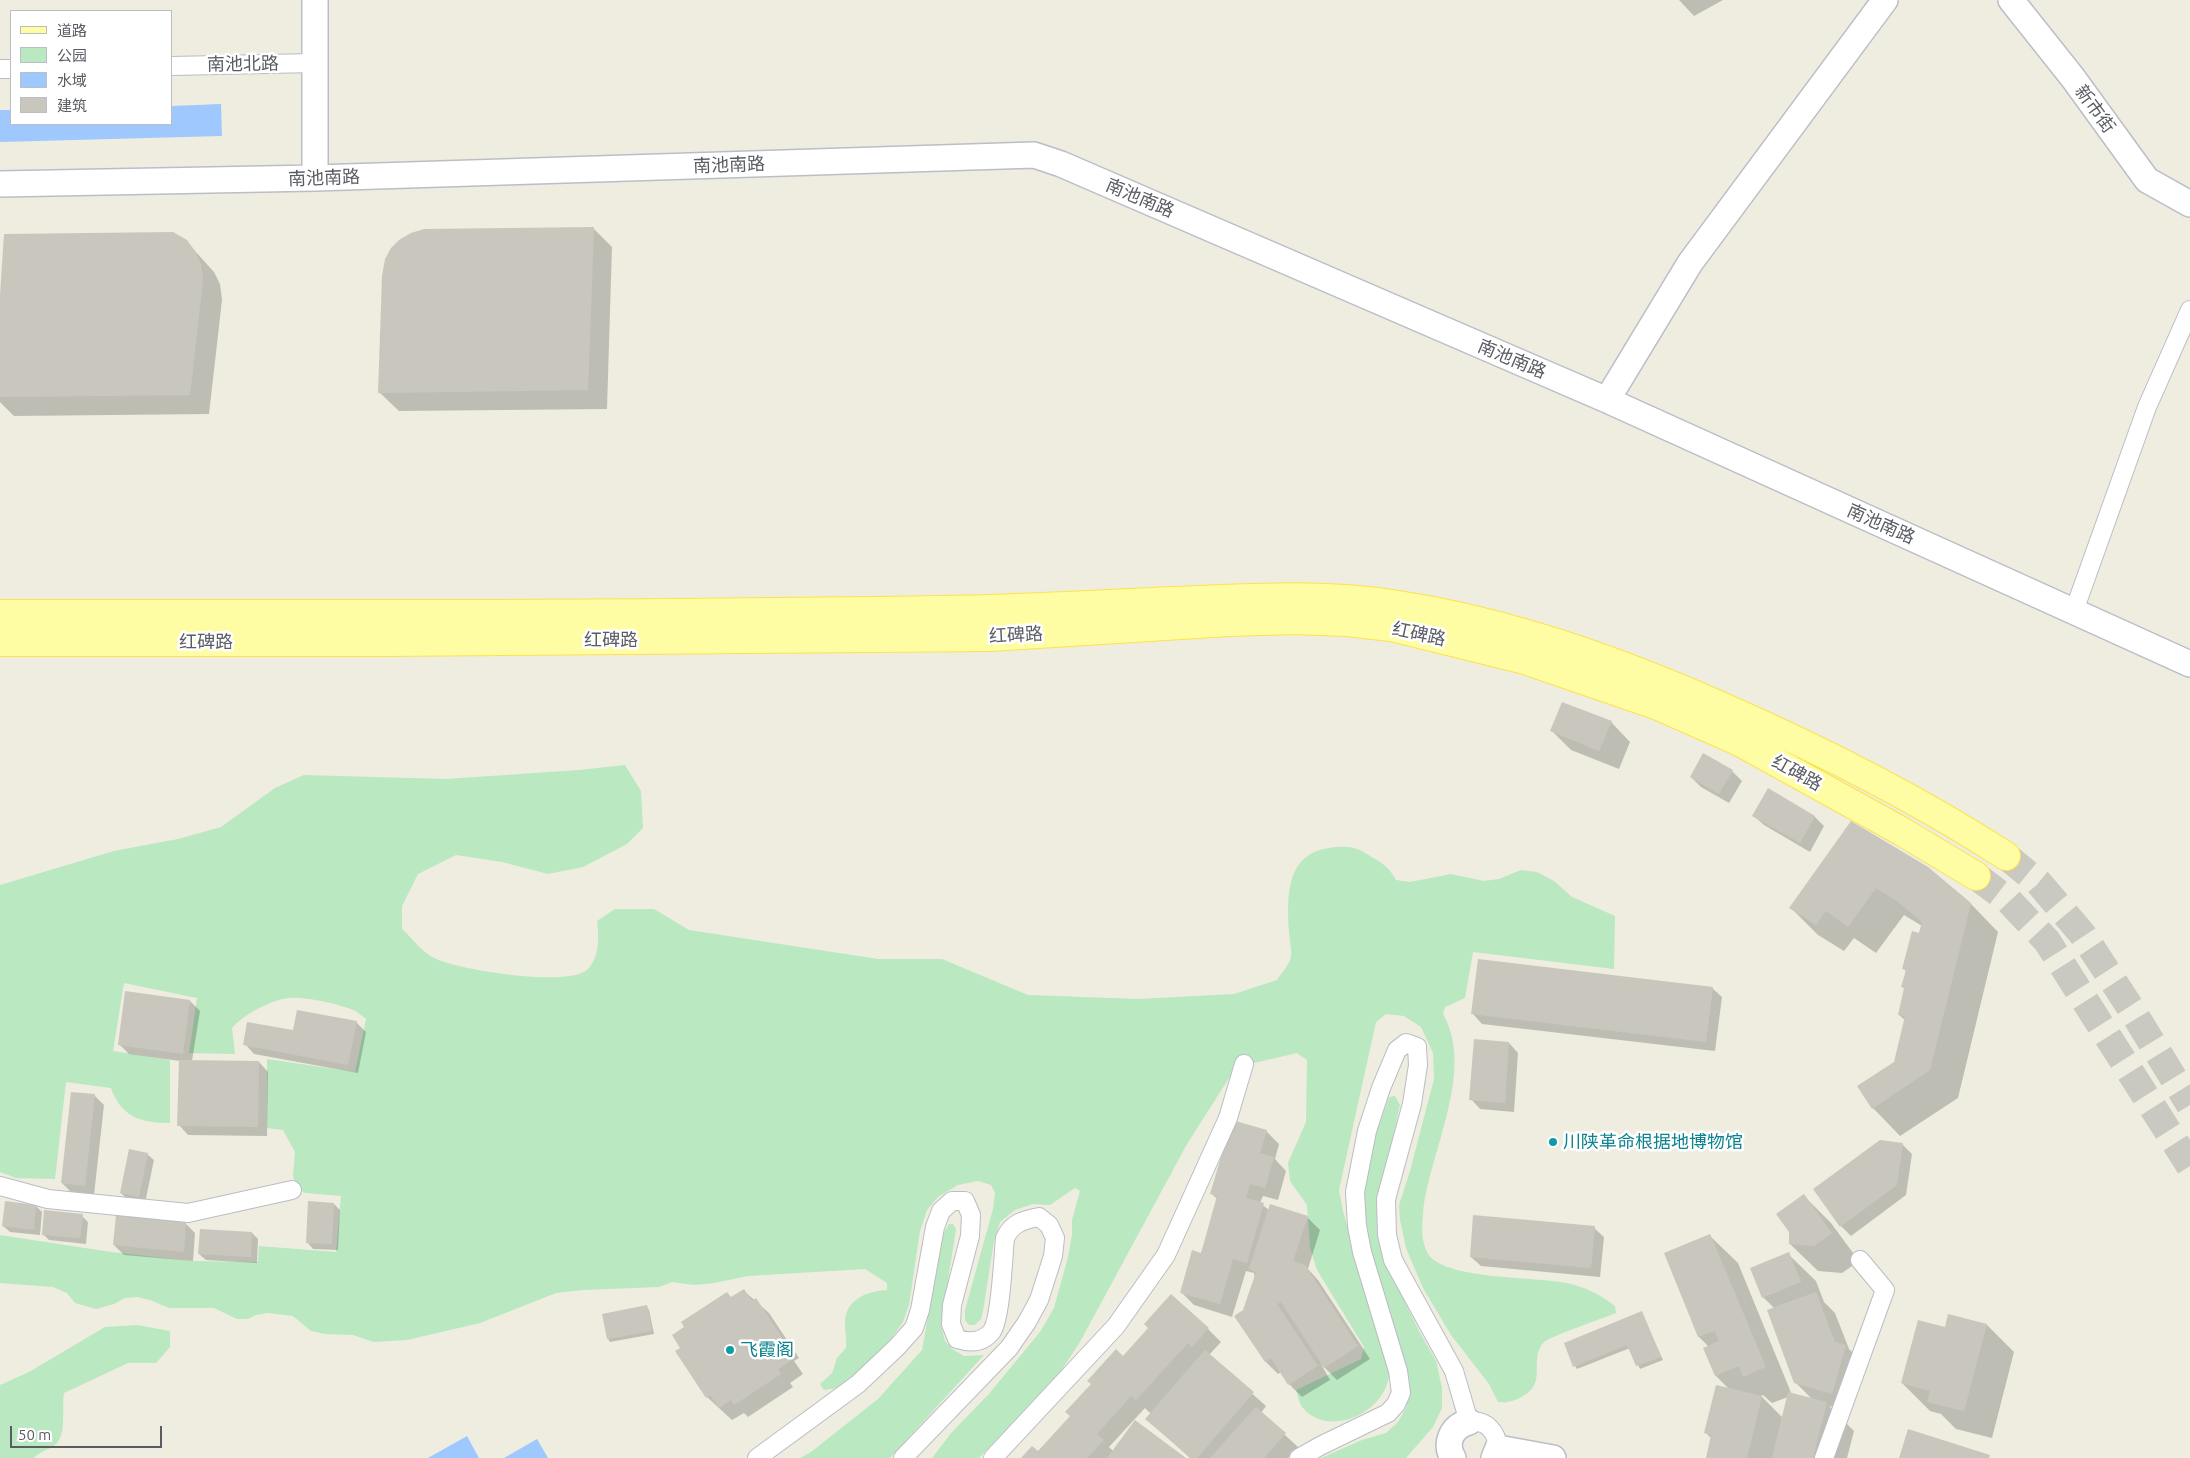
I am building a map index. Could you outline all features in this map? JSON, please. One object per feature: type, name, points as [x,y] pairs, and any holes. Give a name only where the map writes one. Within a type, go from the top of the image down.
[{"type":"main road","points":[[0,614],[682,614],[982,610],[1268,597],[1332,597],[1397,604],[1500,627],[1576,649],[1660,680],[1758,722],[1873,777],[1945,817],[2006,856]]},
{"type":"main road","name":"红碑路","points":[[0,642],[990,637],[1229,622],[1294,620],[1391,627],[1525,660],[1656,705],[1740,742],[1901,831],[1976,876]]},
{"type":"street","points":[[314,0],[315,178]]},
{"type":"street","points":[[1607,400],[1690,263],[1885,0]]},
{"type":"street","name":"新市街","points":[[2012,0],[2073,78],[2147,180],[2190,204]]},
{"type":"street","name":"南池北路","points":[[172,66],[315,63]]},
{"type":"street","name":"南池南路","points":[[0,184],[315,178],[1034,155],[1061,164],[1607,400],[2190,664]]},
{"type":"street","points":[[2074,612],[2147,407],[2190,310]]},
{"type":"street","points":[[1300,1458],[1320,1446],[1388,1413],[1396,1404],[1401,1393],[1398,1370],[1362,1252],[1357,1226],[1355,1192],[1367,1131],[1381,1088],[1397,1050],[1406,1043],[1416,1047],[1418,1065],[1412,1104],[1386,1200],[1387,1235],[1393,1260],[1454,1371],[1469,1422]]},
{"type":"street","points":[[993,1458],[1116,1326],[1166,1255],[1228,1118],[1244,1064]]},
{"type":"street","points":[[0,1186],[48,1199],[188,1213],[292,1190]]},
{"type":"street","points":[[758,1458],[858,1384],[914,1328],[920,1310],[934,1227],[941,1211],[952,1202],[965,1201],[971,1215],[970,1236],[952,1305],[951,1324],[957,1339],[968,1343],[983,1339],[992,1330],[996,1318],[1005,1238],[1009,1229],[1022,1220],[1039,1217],[1049,1225],[1055,1238],[1053,1256],[1039,1300],[1027,1322],[1008,1348],[903,1458]]},
{"type":"street","points":[[1824,1458],[1885,1290],[1860,1260]]},
{"type":"street","points":[[1453,1458],[1449,1446],[1450,1438],[1459,1426],[1469,1422],[1480,1422],[1488,1426],[1497,1440],[1496,1453],[1553,1458]]},
{"type":"green space","points":[[625,765],[641,791],[643,828],[627,844],[583,867],[548,874],[502,862],[456,855],[418,874],[402,906],[402,929],[425,952],[446,963],[488,972],[537,977],[560,977],[577,974],[588,969],[592,964],[598,946],[597,921],[615,909],[654,909],[689,930],[878,959],[942,959],[1028,995],[1139,999],[1234,994],[1277,980],[1291,957],[1288,904],[1292,878],[1304,859],[1315,852],[1329,848],[1348,847],[1357,849],[1383,864],[1396,880],[1410,882],[1451,874],[1484,881],[1499,879],[1521,870],[1537,872],[1554,881],[1572,897],[1615,916],[1614,969],[1473,952],[1465,998],[1445,1007],[1443,1014],[1452,1037],[1454,1061],[1452,1087],[1427,1191],[1423,1214],[1423,1238],[1427,1252],[1436,1261],[1451,1268],[1470,1273],[1571,1284],[1589,1290],[1615,1306],[1616,1313],[1544,1342],[1537,1355],[1535,1384],[1530,1391],[1514,1400],[1498,1402],[1489,1384],[1451,1335],[1423,1288],[1406,1248],[1399,1205],[1434,1079],[1433,1053],[1421,1027],[1404,1016],[1386,1014],[1376,1022],[1339,1190],[1343,1211],[1388,1365],[1389,1375],[1386,1388],[1378,1400],[1367,1410],[1355,1417],[1341,1421],[1327,1421],[1314,1417],[1303,1408],[1296,1390],[1361,1359],[1364,1347],[1317,1270],[1310,1248],[1307,1205],[1290,1181],[1288,1163],[1306,1122],[1307,1060],[1297,1053],[1254,1063],[1231,1075],[1187,1144],[1080,1342],[1055,1380],[979,1458],[932,1458],[952,1432],[988,1395],[1040,1332],[1054,1308],[1068,1257],[1072,1235],[1072,1220],[1080,1191],[1075,1188],[1050,1205],[1033,1204],[1015,1210],[1000,1222],[994,1241],[983,1311],[981,1319],[975,1325],[969,1325],[965,1320],[965,1310],[993,1209],[995,1193],[991,1185],[978,1181],[958,1185],[938,1197],[927,1210],[920,1231],[909,1305],[903,1322],[891,1339],[862,1369],[838,1388],[824,1390],[820,1384],[832,1373],[837,1358],[846,1348],[845,1323],[849,1308],[853,1302],[865,1295],[887,1290],[887,1283],[865,1269],[748,1276],[694,1285],[672,1282],[659,1287],[556,1293],[480,1323],[407,1340],[374,1342],[353,1335],[325,1334],[311,1331],[293,1316],[268,1313],[256,1315],[248,1319],[237,1319],[214,1308],[169,1308],[137,1297],[125,1298],[114,1304],[96,1309],[75,1303],[67,1293],[53,1287],[0,1283],[0,1235],[111,1252],[192,1261],[258,1262],[259,1246],[336,1252],[341,1196],[306,1193],[296,1189],[293,1175],[295,1152],[283,1130],[267,1128],[267,1059],[355,1072],[366,1019],[353,1010],[331,1003],[303,998],[282,999],[251,1013],[232,1028],[235,1054],[189,1053],[197,998],[124,983],[113,1051],[170,1060],[170,1123],[141,1120],[126,1112],[115,1098],[111,1088],[66,1082],[55,1179],[16,1178],[0,1172],[0,885],[114,851],[178,839],[221,827],[275,788],[304,775],[446,779]]},
{"type":"green space","points":[[1395,1096],[1400,1105],[1380,1198],[1386,1263],[1419,1331],[1436,1361],[1442,1388],[1442,1408],[1433,1427],[1406,1458],[1321,1458],[1362,1440],[1386,1433],[1398,1422],[1406,1408],[1410,1389],[1364,1236],[1362,1202],[1372,1145],[1389,1097]]},
{"type":"green space","points":[[949,1224],[953,1224],[956,1229],[941,1325],[945,1341],[952,1349],[964,1356],[984,1355],[890,1458],[800,1458],[811,1452],[878,1399],[922,1350],[943,1234]]},
{"type":"green space","points":[[137,1325],[170,1331],[170,1347],[156,1363],[128,1363],[64,1393],[63,1429],[54,1446],[41,1452],[34,1458],[0,1458],[0,1385],[29,1372],[105,1327]]},
{"type":"water","points":[[221,104],[222,136],[0,142],[0,110],[10,110],[10,125],[172,125],[172,106]]},
{"type":"water","points":[[467,1436],[479,1458],[428,1458]]},
{"type":"water","points":[[537,1439],[548,1458],[504,1458]]},
{"type":"building","points":[[594,227],[588,390],[378,393],[382,276],[385,259],[391,248],[399,240],[411,233],[424,229]]},
{"type":"building","points":[[173,232],[187,240],[195,251],[201,264],[203,279],[190,395],[0,397],[0,295],[4,234]]},
{"type":"building","points":[[1562,702],[1612,721],[1599,751],[1550,731]]},
{"type":"building","points":[[1703,753],[1733,770],[1719,794],[1690,777]]},
{"type":"building","points":[[1768,788],[1815,816],[1800,843],[1752,816]]},
{"type":"building","points":[[1851,821],[1928,867],[1971,903],[1930,1070],[1872,1109],[1857,1086],[1894,1062],[1905,1016],[1898,1015],[1904,988],[1901,987],[1906,970],[1902,969],[1912,931],[1919,933],[1922,922],[1898,902],[1876,888],[1848,927],[1826,911],[1816,925],[1789,908]]},
{"type":"building","points":[[1478,959],[1713,987],[1706,1042],[1471,1014]]},
{"type":"building","points":[[125,991],[190,1000],[183,1054],[118,1045]]},
{"type":"building","points":[[297,1010],[357,1021],[348,1065],[243,1045],[247,1022],[293,1030]]},
{"type":"building","points":[[1474,1039],[1509,1042],[1505,1103],[1469,1100]]},
{"type":"building","points":[[179,1060],[259,1061],[258,1127],[177,1126]]},
{"type":"building","points":[[71,1092],[95,1094],[85,1186],[61,1183]]},
{"type":"building","points":[[1232,1120],[1267,1130],[1260,1153],[1274,1157],[1265,1188],[1250,1184],[1246,1198],[1264,1203],[1247,1263],[1233,1259],[1220,1304],[1180,1293],[1192,1250],[1201,1253],[1217,1196],[1210,1194]]},
{"type":"building","points":[[1880,1140],[1903,1143],[1897,1185],[1840,1227],[1813,1189]]},
{"type":"building","points":[[129,1149],[148,1153],[139,1197],[120,1193]]},
{"type":"building","points":[[1804,1194],[1832,1233],[1814,1246],[1789,1244],[1789,1232],[1776,1214]]},
{"type":"building","points":[[5,1201],[36,1205],[34,1230],[2,1226]]},
{"type":"building","points":[[308,1201],[334,1203],[332,1244],[306,1243]]},
{"type":"building","points":[[1270,1204],[1308,1216],[1293,1261],[1305,1265],[1358,1346],[1324,1368],[1281,1302],[1277,1304],[1318,1366],[1288,1385],[1271,1358],[1265,1362],[1234,1316],[1243,1310],[1256,1272],[1249,1269]]},
{"type":"building","points":[[44,1210],[83,1214],[80,1238],[42,1235]]},
{"type":"building","points":[[162,1210],[186,1222],[184,1252],[113,1245],[116,1215]]},
{"type":"building","points":[[1473,1215],[1595,1226],[1591,1268],[1470,1257]]},
{"type":"building","points":[[200,1229],[252,1232],[251,1257],[198,1254]]},
{"type":"building","points":[[1710,1234],[1766,1367],[1743,1377],[1739,1366],[1715,1376],[1703,1348],[1719,1341],[1715,1331],[1698,1337],[1664,1253]]},
{"type":"building","points":[[1789,1252],[1801,1282],[1762,1298],[1750,1268]]},
{"type":"building","name":"飞霞阁","points":[[744,1289],[752,1301],[756,1298],[787,1345],[782,1348],[791,1361],[778,1369],[781,1374],[734,1405],[731,1400],[719,1408],[710,1395],[706,1398],[675,1351],[680,1348],[672,1335],[684,1327],[681,1322],[727,1292],[731,1297]]},
{"type":"building","points":[[1816,1292],[1835,1342],[1846,1345],[1832,1394],[1794,1383],[1767,1310]]},
{"type":"building","points":[[1171,1294],[1209,1328],[1192,1347],[1188,1343],[1136,1400],[1131,1396],[1097,1434],[1104,1440],[1087,1458],[1021,1458],[1032,1446],[1038,1451],[1070,1416],[1065,1412],[1091,1384],[1087,1381],[1116,1349],[1123,1356],[1148,1328],[1144,1324]]},
{"type":"building","points":[[647,1305],[652,1331],[607,1339],[602,1314]]},
{"type":"building","points":[[1642,1311],[1661,1357],[1636,1366],[1627,1345],[1573,1367],[1564,1343]]},
{"type":"building","points":[[1948,1314],[1987,1324],[1964,1411],[1927,1402],[1930,1391],[1901,1383],[1918,1320],[1945,1327]]},
{"type":"building","points":[[1205,1350],[1254,1392],[1197,1458],[1191,1458],[1145,1419]]},
{"type":"building","points":[[1716,1385],[1762,1396],[1747,1458],[1706,1458],[1711,1435],[1704,1433]]},
{"type":"building","points":[[1788,1392],[1827,1402],[1813,1458],[1772,1458]]},
{"type":"building","points":[[1256,1407],[1286,1433],[1264,1458],[1210,1458]]},
{"type":"building","points":[[1135,1420],[1186,1458],[1107,1458]]},
{"type":"building","points":[[1908,1429],[1990,1455],[1989,1458],[1899,1458]]},
{"type":"tunnel","points":[[2006,856],[2039,883],[2083,935],[2190,1105]]},
{"type":"tunnel","points":[[1976,876],[2009,901],[2047,941],[2190,1166]]},
{"type":"place","name":"川陕革命根据地博物馆","points":[[1553,1142]]},
{"type":"place","name":"飞霞阁","points":[[730,1350]]}]
